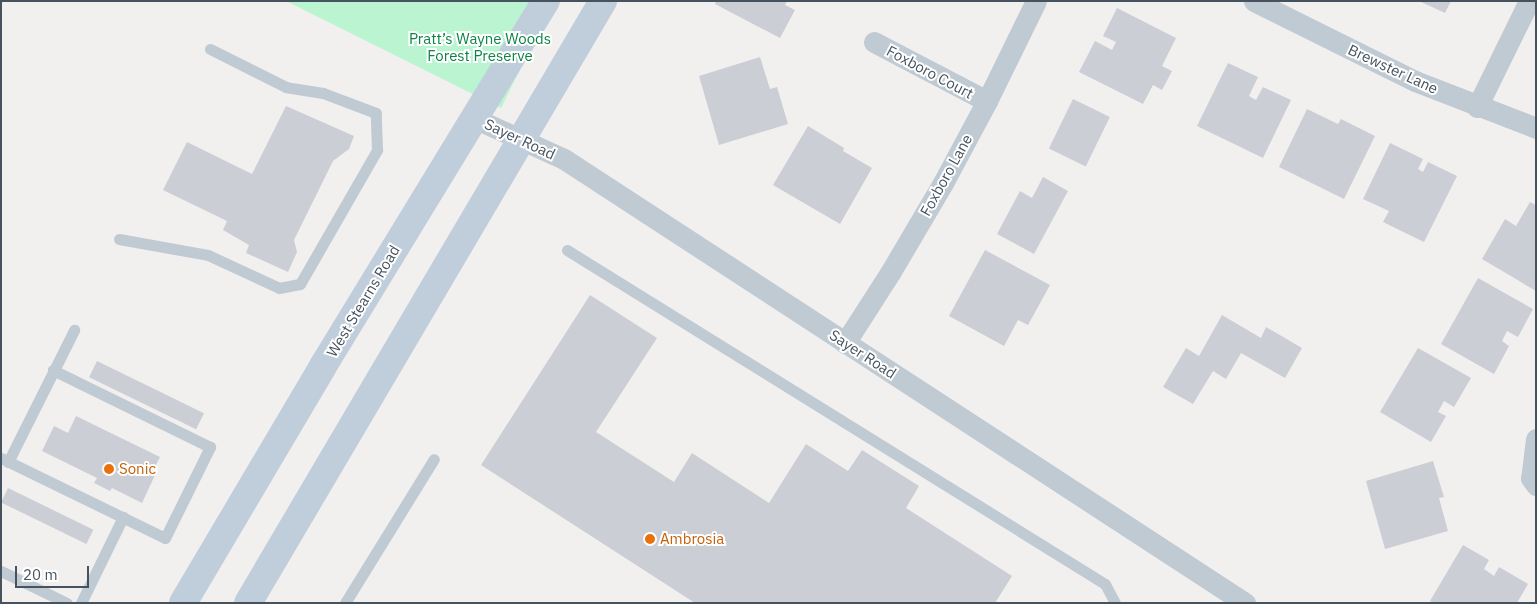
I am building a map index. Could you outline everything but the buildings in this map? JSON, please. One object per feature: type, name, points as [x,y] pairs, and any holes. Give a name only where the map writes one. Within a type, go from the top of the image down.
[{"type":"main road","name":"West Stearns Road","points":[[183,603],[546,1]]},
{"type":"main road","points":[[248,603],[602,1]]},
{"type":"street","name":"Foxboro Lane","points":[[845,343],[925,214],[987,101],[1036,1]]},
{"type":"street","name":"Brewster Lane","points":[[1254,1],[1415,81],[1477,107],[1536,128]]},
{"type":"street","points":[[1477,107],[1528,1]]},
{"type":"street","name":"Foxboro Court","points":[[874,42],[987,101]]},
{"type":"street","name":"Sayer Road","points":[[474,118],[564,159],[1245,603]]},
{"type":"street","points":[[1533,482],[1536,439]]},
{"type":"lane","points":[[119,239],[208,255],[279,288],[300,284],[377,150],[376,113],[324,93],[286,87],[210,48]]},
{"type":"lane","points":[[567,250],[1105,584],[1115,603]]},
{"type":"lane","points":[[53,370],[210,446],[165,538],[5,460],[74,330]]},
{"type":"lane","points":[[345,603],[434,458]]},
{"type":"lane","points":[[81,603],[122,517]]},
{"type":"lane","points":[[1,571],[67,603]]},
{"type":"green space","name":"Pratt’s Wayne Woods Forest Preserve","points":[[286,1],[554,1],[501,108]]},
{"type":"place","name":"Sonic","points":[[109,469]]},
{"type":"place","name":"Ambrosia","points":[[650,539]]}]
